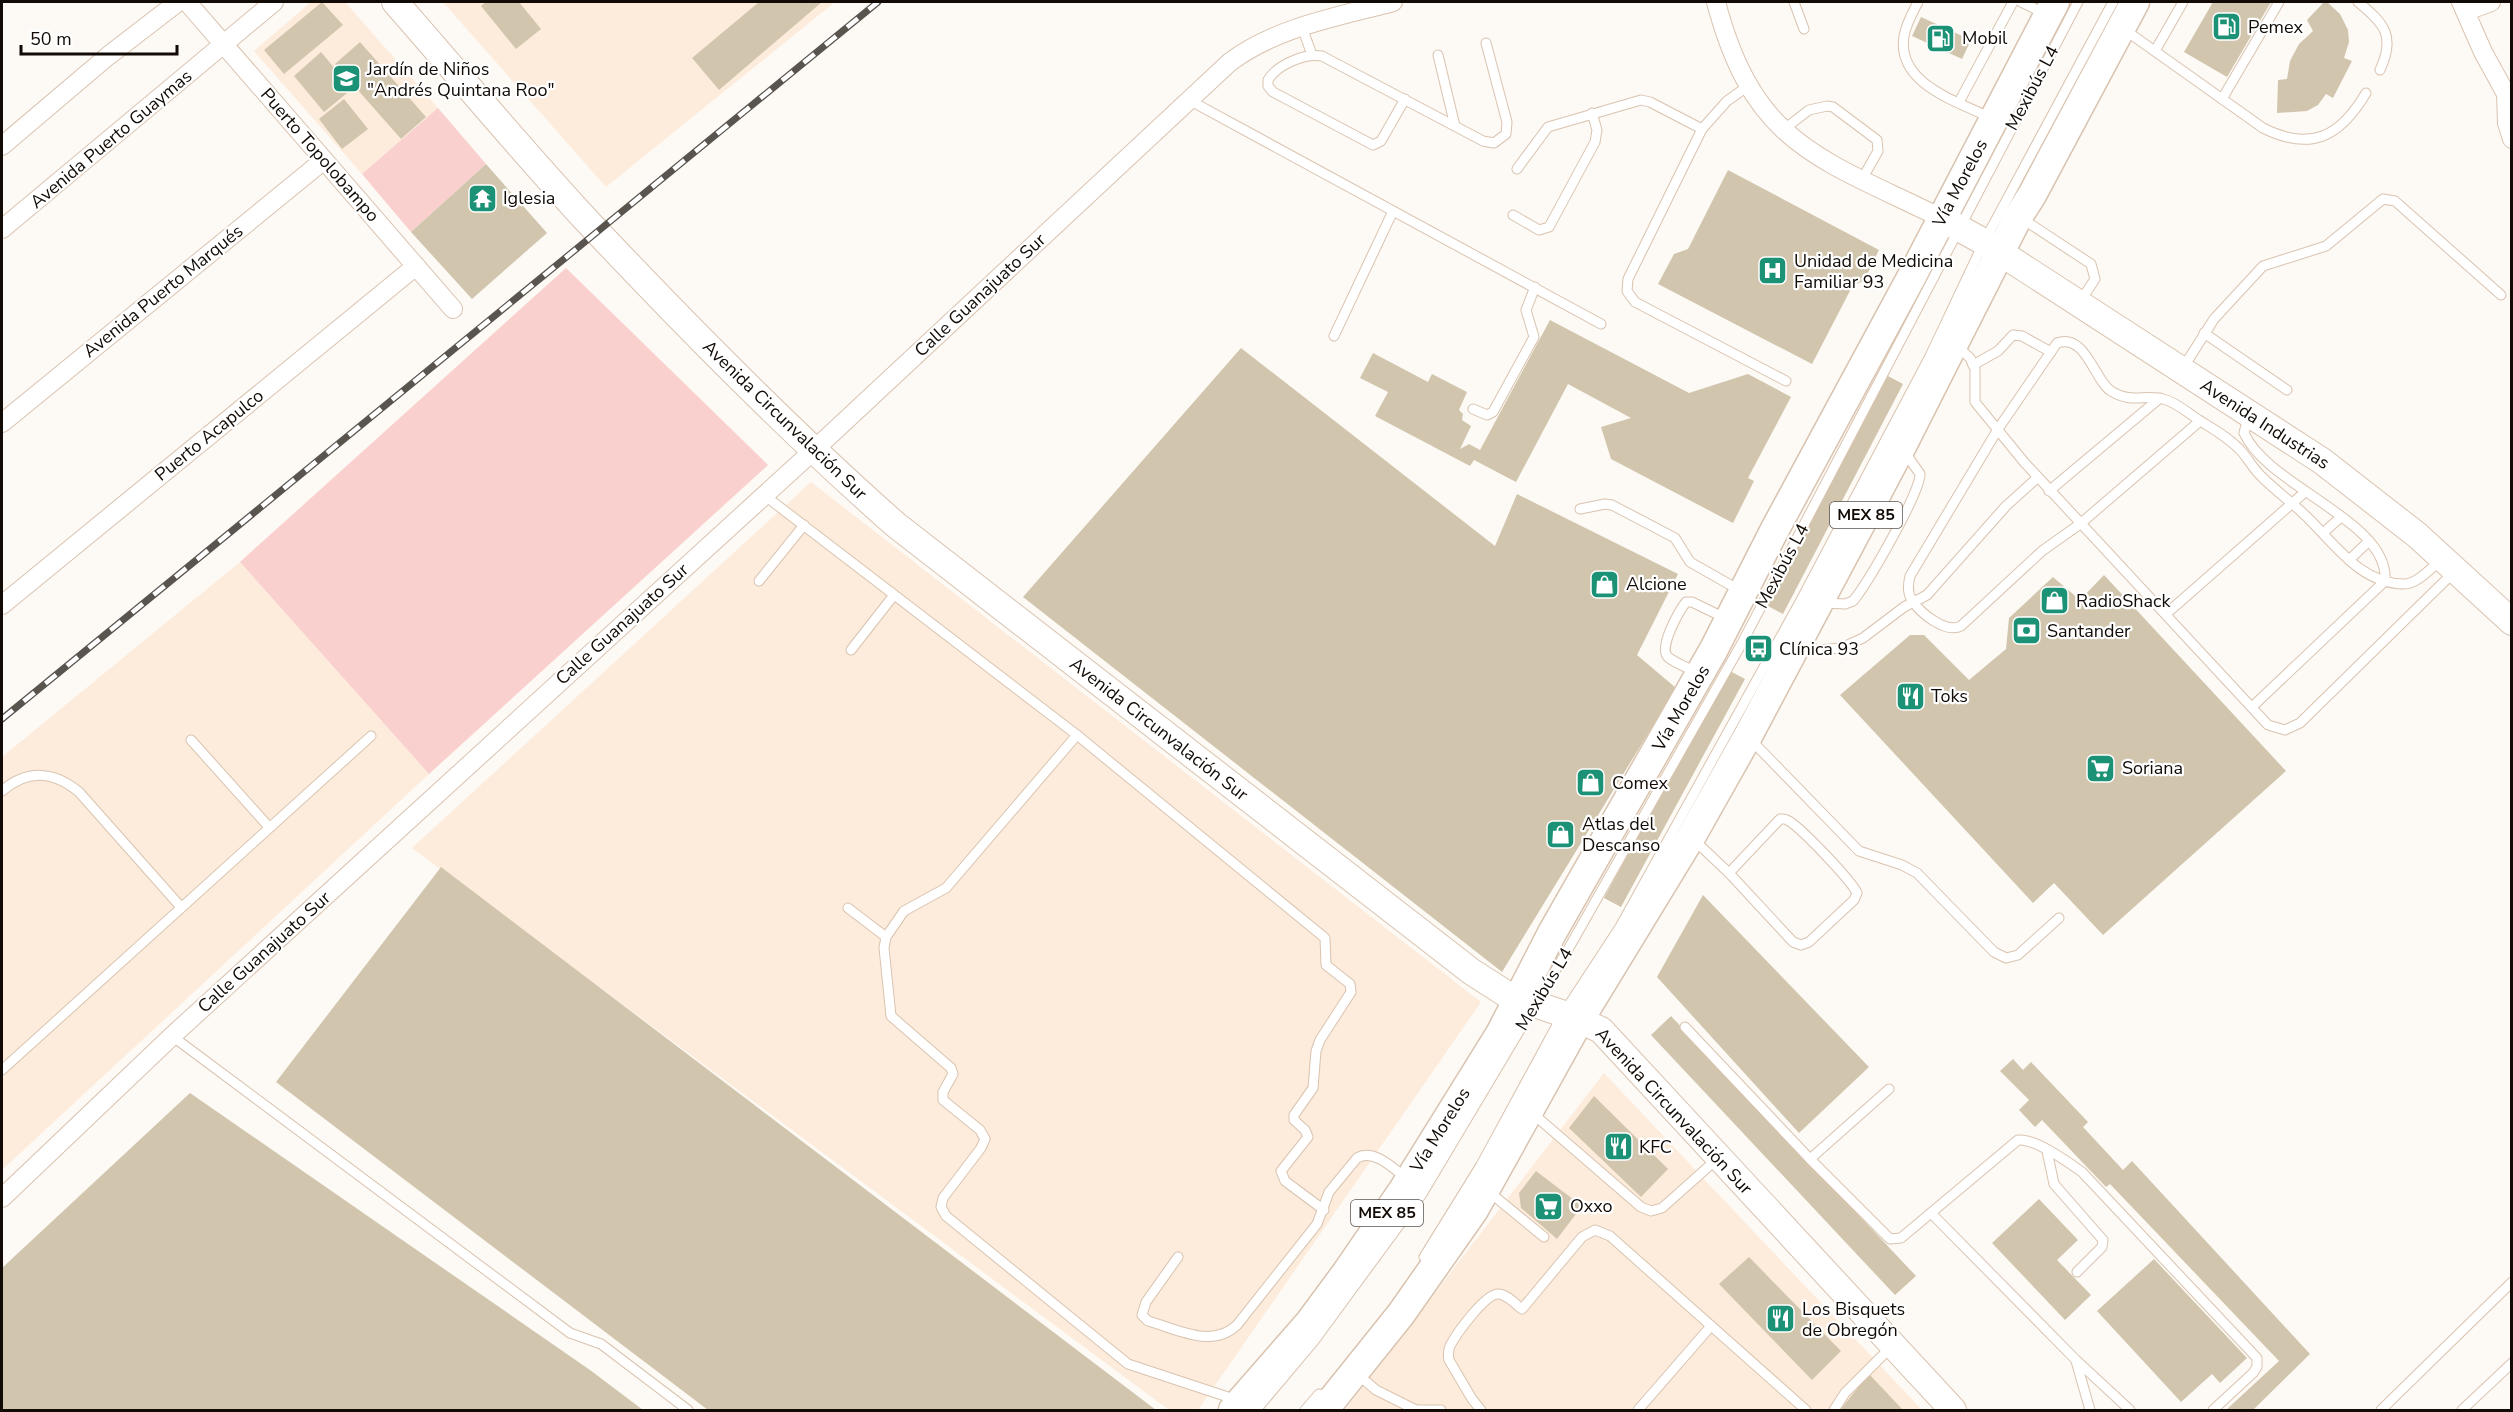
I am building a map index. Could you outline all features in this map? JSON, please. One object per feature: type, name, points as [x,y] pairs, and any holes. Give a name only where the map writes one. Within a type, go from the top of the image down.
[{"type":"main road","name":"MEX 85","points":[[1326,1397],[1355,1372],[1435,1269],[1464,1227],[1530,1110],[1572,1017],[1691,837],[1748,736],[1901,448],[1953,344],[1992,247],[2018,217],[2117,14],[2135,2]]},
{"type":"main road","name":"Vía Morelos","points":[[1244,1407],[1309,1323],[1409,1180],[1500,1034],[1526,1002],[1552,933],[1700,674],[1743,592],[1950,223],[1993,119],[2052,8]]},
{"type":"street","points":[[2,146],[108,56],[178,2]]},
{"type":"street","name":"Puerto Topolobampo","points":[[188,2],[453,309]]},
{"type":"street","name":"Avenida Puerto Guaymas","points":[[2,229],[274,2]]},
{"type":"street","name":"Avenida Circunvalación Sur","points":[[395,2],[588,221],[664,302],[814,450],[887,517],[1472,972],[1495,988],[1526,1002],[1572,1017],[1606,1034],[1953,1410]]},
{"type":"street","name":"Calle Guanajuato Sur","points":[[2,1198],[172,1036],[814,450],[1189,100],[1245,51],[1277,35],[1393,2]]},
{"type":"street","points":[[1716,2],[1731,50],[1748,86],[1765,110],[1784,130],[1822,160],[1950,223]]},
{"type":"street","points":[[2492,2],[2464,6],[2483,52],[2509,95],[2506,123],[2511,139]]},
{"type":"street","name":"Avenida Puerto Marqués","points":[[2,423],[324,160]]},
{"type":"street","name":"Avenida Industrias","points":[[1950,223],[1992,247],[2322,461],[2381,504],[2511,622]]},
{"type":"street","name":"Puerto Acapulco","points":[[2,605],[416,266]]},
{"type":"lane","points":[[1794,2],[1804,29]]},
{"type":"lane","points":[[1918,2],[1903,37],[1903,46],[1910,69],[1922,83],[1993,119]]},
{"type":"lane","points":[[1959,102],[2013,2]]},
{"type":"lane","points":[[2021,2],[2052,8]]},
{"type":"lane","name":"Mexibús L4","points":[[1244,1407],[1314,1341],[1422,1194],[1526,1002],[1742,643],[1950,223],[2078,2]]},
{"type":"lane","points":[[2155,51],[2183,2]]},
{"type":"lane","points":[[2222,99],[2279,2]]},
{"type":"lane","points":[[2358,2],[2379,19],[2385,31],[2388,45],[2386,58],[2380,70]]},
{"type":"lane","points":[[2117,14],[2155,51],[2263,128],[2281,137],[2299,140],[2316,139],[2343,124],[2355,111],[2366,93]]},
{"type":"lane","name":"Mexibús L4","points":[[1420,1263],[1572,1017],[1800,602],[1930,356],[1992,247],[2117,14]]},
{"type":"lane","points":[[1302,27],[1312,55]]},
{"type":"lane","points":[[1405,99],[1376,146],[1273,92],[1268,86],[1269,78],[1277,69],[1312,55],[1322,56],[1405,99],[1455,126],[1489,143],[1499,142],[1506,134],[1507,122],[1486,43]]},
{"type":"lane","points":[[1438,55],[1455,126]]},
{"type":"lane","points":[[1748,86],[1727,101],[1702,129],[1628,279],[1627,291],[1635,302],[1786,381]]},
{"type":"lane","points":[[1189,100],[1601,324]]},
{"type":"lane","points":[[1517,169],[1545,129],[1552,124],[1646,100],[1702,129]]},
{"type":"lane","points":[[1784,130],[1815,107],[1833,107],[1878,140],[1878,151],[1861,181]]},
{"type":"lane","points":[[1513,215],[1539,230],[1549,227],[1595,142],[1597,130],[1592,113]]},
{"type":"lane","points":[[2182,370],[2214,319],[2263,266],[2326,246],[2383,199],[2395,201],[2501,295]]},
{"type":"lane","points":[[1334,336],[1394,211]]},
{"type":"lane","points":[[2018,217],[2091,264],[2095,279],[2079,304]]},
{"type":"lane","points":[[1473,409],[1487,415],[1494,412],[1533,340],[1534,334],[1526,310],[1534,287]]},
{"type":"lane","points":[[2204,333],[2287,390]]},
{"type":"lane","points":[[1973,365],[1998,351],[2013,335],[2022,336],[2051,352]]},
{"type":"lane","points":[[2200,421],[2080,524],[2042,551],[1956,629],[1942,626],[1912,602],[1908,587],[1910,576],[1998,429],[2057,343],[2067,342],[2084,353],[2103,385],[2110,391],[2132,399],[2160,398],[2171,402],[2200,421],[2235,445],[2262,477],[2292,503],[2349,560],[2376,578],[2410,584],[2449,565]]},
{"type":"lane","points":[[1953,344],[1970,358],[1973,365],[1976,375],[1974,399],[2037,478],[2268,724],[2285,730],[2293,728],[2449,565]]},
{"type":"lane","points":[[2049,491],[2160,398]]},
{"type":"lane","points":[[2249,412],[2244,426],[2246,438],[2261,458],[2341,517],[2369,541],[2382,561],[2385,581]]},
{"type":"lane","points":[[1798,642],[1818,650],[1841,648],[1863,638],[1912,602],[1931,592],[2006,506],[2037,478]]},
{"type":"lane","points":[[2166,614],[2305,492]]},
{"type":"lane","points":[[764,495],[1077,735],[1325,938],[1326,965],[1350,984],[1350,995],[1317,1046],[1313,1088],[1294,1115],[1294,1120],[1305,1130],[1308,1137],[1281,1171],[1285,1181],[1324,1210]]},
{"type":"lane","points":[[1580,509],[1605,504],[1612,505],[1674,538],[1690,562],[1743,592]]},
{"type":"lane","points":[[2323,533],[2341,517]]},
{"type":"lane","points":[[759,581],[804,525]]},
{"type":"lane","points":[[2349,560],[2369,541]]},
{"type":"lane","points":[[2252,707],[2385,581]]},
{"type":"lane","points":[[851,650],[894,596]]},
{"type":"lane","points":[[1700,674],[1668,657],[1665,652],[1666,641],[1682,608],[1686,602],[1692,602],[1729,620]]},
{"type":"lane","points":[[1077,735],[946,888],[904,911],[886,938],[884,948],[891,1016],[951,1068],[953,1074],[943,1092],[943,1100],[980,1130],[985,1139],[981,1148],[943,1198],[941,1207],[943,1211],[1128,1364],[1244,1407]]},
{"type":"lane","points":[[2,1070],[180,906],[371,736]]},
{"type":"lane","points":[[1748,736],[1859,851],[1902,865],[1917,873],[1994,952],[2006,958],[2018,955],[2059,918]]},
{"type":"lane","points":[[191,740],[269,827]]},
{"type":"lane","points":[[2,791],[20,778],[41,774],[69,784],[80,792],[180,906]]},
{"type":"lane","points":[[1691,837],[1729,873],[1793,942],[1802,945],[1809,942],[1854,900],[1857,894],[1825,855],[1792,823],[1784,819],[1780,819],[1729,873]]},
{"type":"lane","points":[[848,908],[886,938]]},
{"type":"lane","points":[[1685,1027],[1810,1159],[1890,1239],[1901,1238],[2013,1143],[2023,1139],[2064,1159],[2082,1172],[2257,1358],[2257,1367],[2253,1373],[2213,1410]]},
{"type":"lane","points":[[172,1036],[570,1333],[601,1344],[688,1410]]},
{"type":"lane","points":[[1810,1159],[1889,1089]]},
{"type":"lane","points":[[1530,1110],[1641,1207],[1651,1211],[1662,1208],[1719,1158]]},
{"type":"lane","points":[[2048,1151],[2054,1184],[2103,1240],[2102,1246],[2077,1272]]},
{"type":"lane","points":[[1178,1257],[1146,1302],[1142,1315],[1148,1321],[1203,1337],[1224,1335],[1237,1325],[1317,1224],[1329,1192],[1357,1158],[1371,1155],[1409,1180]]},
{"type":"lane","points":[[1486,1190],[1544,1237]]},
{"type":"lane","points":[[1931,1213],[2076,1360],[2130,1410]]},
{"type":"lane","points":[[1481,1410],[1449,1360],[1451,1344],[1489,1296],[1500,1294],[1506,1296],[1522,1309],[1589,1232],[1602,1232],[1610,1236],[1806,1410]]},
{"type":"lane","points":[[2381,1410],[2511,1282]]},
{"type":"lane","points":[[1638,1410],[1711,1326]]},
{"type":"lane","points":[[1834,1410],[1845,1394],[1893,1345]]},
{"type":"lane","points":[[2076,1360],[2090,1410]]},
{"type":"lane","points":[[2462,1410],[2511,1363]]},
{"type":"lane","points":[[1355,1372],[1376,1390],[1415,1410],[1441,1410]]},
{"type":"lane","points":[[1305,1410],[1326,1397]]},
{"type":"shaded area","name":"Jardín de Niños \"Andrés Quintana Roo\"","points":[[311,2],[345,2],[438,108],[362,174],[254,51]]},
{"type":"shaded area","points":[[443,2],[835,2],[606,187]]},
{"type":"shaded area","points":[[438,108],[486,164],[411,232],[362,174]]},
{"type":"shaded area","points":[[566,268],[768,465],[429,774],[240,562]]},
{"type":"shaded area","points":[[811,482],[1481,1002],[1198,1410],[1169,1410],[412,848]]},
{"type":"shaded area","points":[[240,562],[429,774],[2,1170],[2,757]]},
{"type":"shaded area","points":[[1604,1073],[1922,1410],[1345,1410]]},
{"type":"building","points":[[322,2],[343,25],[284,74],[264,50]]},
{"type":"building","points":[[486,2],[519,2],[541,29],[516,49],[481,6]]},
{"type":"building","points":[[759,2],[822,2],[719,90],[692,58]]},
{"type":"building","name":"Pemex","points":[[2213,2],[2271,2],[2227,77],[2184,52]]},
{"type":"building","points":[[2324,2],[2340,14],[2348,30],[2349,42],[2344,58],[2352,61],[2333,98],[2326,94],[2318,105],[2307,111],[2277,113],[2278,80],[2287,79],[2290,61],[2299,44],[2313,31],[2307,20]]},
{"type":"building","name":"Mobil","points":[[1921,17],[1971,40],[1962,59],[1912,36]]},
{"type":"building","points":[[360,42],[426,117],[401,139],[335,64]]},
{"type":"building","points":[[321,52],[352,89],[324,112],[294,76]]},
{"type":"building","points":[[344,99],[368,129],[342,149],[319,119]]},
{"type":"building","name":"Iglesia","points":[[486,164],[547,233],[472,299],[411,232]]},
{"type":"building","points":[[1728,170],[1879,250],[1864,281],[1853,285],[1812,364],[1658,284],[1674,254],[1688,249]]},
{"type":"building","points":[[1550,320],[1689,393],[1748,374],[1791,397],[1748,478],[1754,481],[1733,523],[1611,459],[1601,427],[1631,418],[1568,384],[1516,482],[1474,460],[1470,466],[1375,416],[1388,392],[1360,378],[1373,353],[1428,382],[1432,374],[1467,392],[1459,410],[1463,414],[1462,420],[1471,426],[1460,449],[1469,444],[1480,450]]},
{"type":"building","points":[[1241,348],[1495,546],[1517,494],[1678,574],[1637,655],[1676,688],[1502,972],[1023,597]]},
{"type":"building","points":[[1886,375],[1903,384],[1783,614],[1766,605]]},
{"type":"building","points":[[2104,575],[2286,771],[2103,935],[2054,883],[2033,903],[1840,695],[1910,635],[1924,635],[1969,680],[2006,649],[2009,618],[2053,577],[2080,600]]},
{"type":"building","points":[[1728,670],[1745,679],[1621,907],[1604,898]]},
{"type":"building","points":[[441,867],[1156,1410],[708,1410],[276,1082]]},
{"type":"building","points":[[1703,895],[1869,1067],[1799,1133],[1657,977]]},
{"type":"building","points":[[1671,1016],[1916,1276],[1895,1295],[1651,1035]]},
{"type":"building","points":[[2013,1059],[2023,1070],[2031,1062],[2088,1122],[2083,1127],[2123,1170],[2132,1161],[2310,1354],[2253,1410],[2226,1410],[2279,1361],[2110,1184],[2106,1187],[2042,1120],[2035,1127],[2019,1110],[2029,1100],[2000,1071]]},
{"type":"building","points":[[190,1093],[590,1370],[643,1410],[2,1410],[2,1268]]},
{"type":"building","points":[[1594,1096],[1668,1169],[1641,1197],[1569,1128]]},
{"type":"building","points":[[1536,1171],[1582,1206],[1557,1239],[1521,1208],[1519,1193]]},
{"type":"building","points":[[2039,1199],[2078,1240],[2057,1260],[2091,1295],[2065,1320],[1992,1243]]},
{"type":"building","points":[[1749,1257],[1841,1351],[1812,1380],[1719,1284]]},
{"type":"building","points":[[2154,1259],[2247,1358],[2220,1383],[2212,1374],[2181,1402],[2097,1311]]},
{"type":"building","points":[[1869,1374],[1903,1410],[1840,1410]]},
{"type":"railway","points":[[2,719],[878,2]]},
{"type":"place","name":"Pemex","points":[[2227,27]]},
{"type":"place","name":"Mobil","points":[[1941,38]]},
{"type":"place","name":"Jardín de Niños \"Andrés Quintana Roo\"","points":[[346,79]]},
{"type":"place","name":"Iglesia","points":[[482,198]]},
{"type":"place","name":"Unidad de Medicina Familiar 93","points":[[1773,271]]},
{"type":"place","name":"Alcione","points":[[1605,584]]},
{"type":"place","name":"RadioShack","points":[[2055,601]]},
{"type":"place","name":"Santander","points":[[2026,631]]},
{"type":"place","name":"Clínica 93","points":[[1758,649]]},
{"type":"place","name":"Toks","points":[[1910,696]]},
{"type":"place","name":"Soriana","points":[[2101,768]]},
{"type":"place","name":"Comex","points":[[1591,783]]},
{"type":"place","name":"Atlas del Descanso","points":[[1561,834]]},
{"type":"place","name":"KFC","points":[[1618,1147]]},
{"type":"place","name":"Oxxo","points":[[1549,1206]]},
{"type":"place","name":"Los Bisquets de Obregón","points":[[1781,1319]]}]
